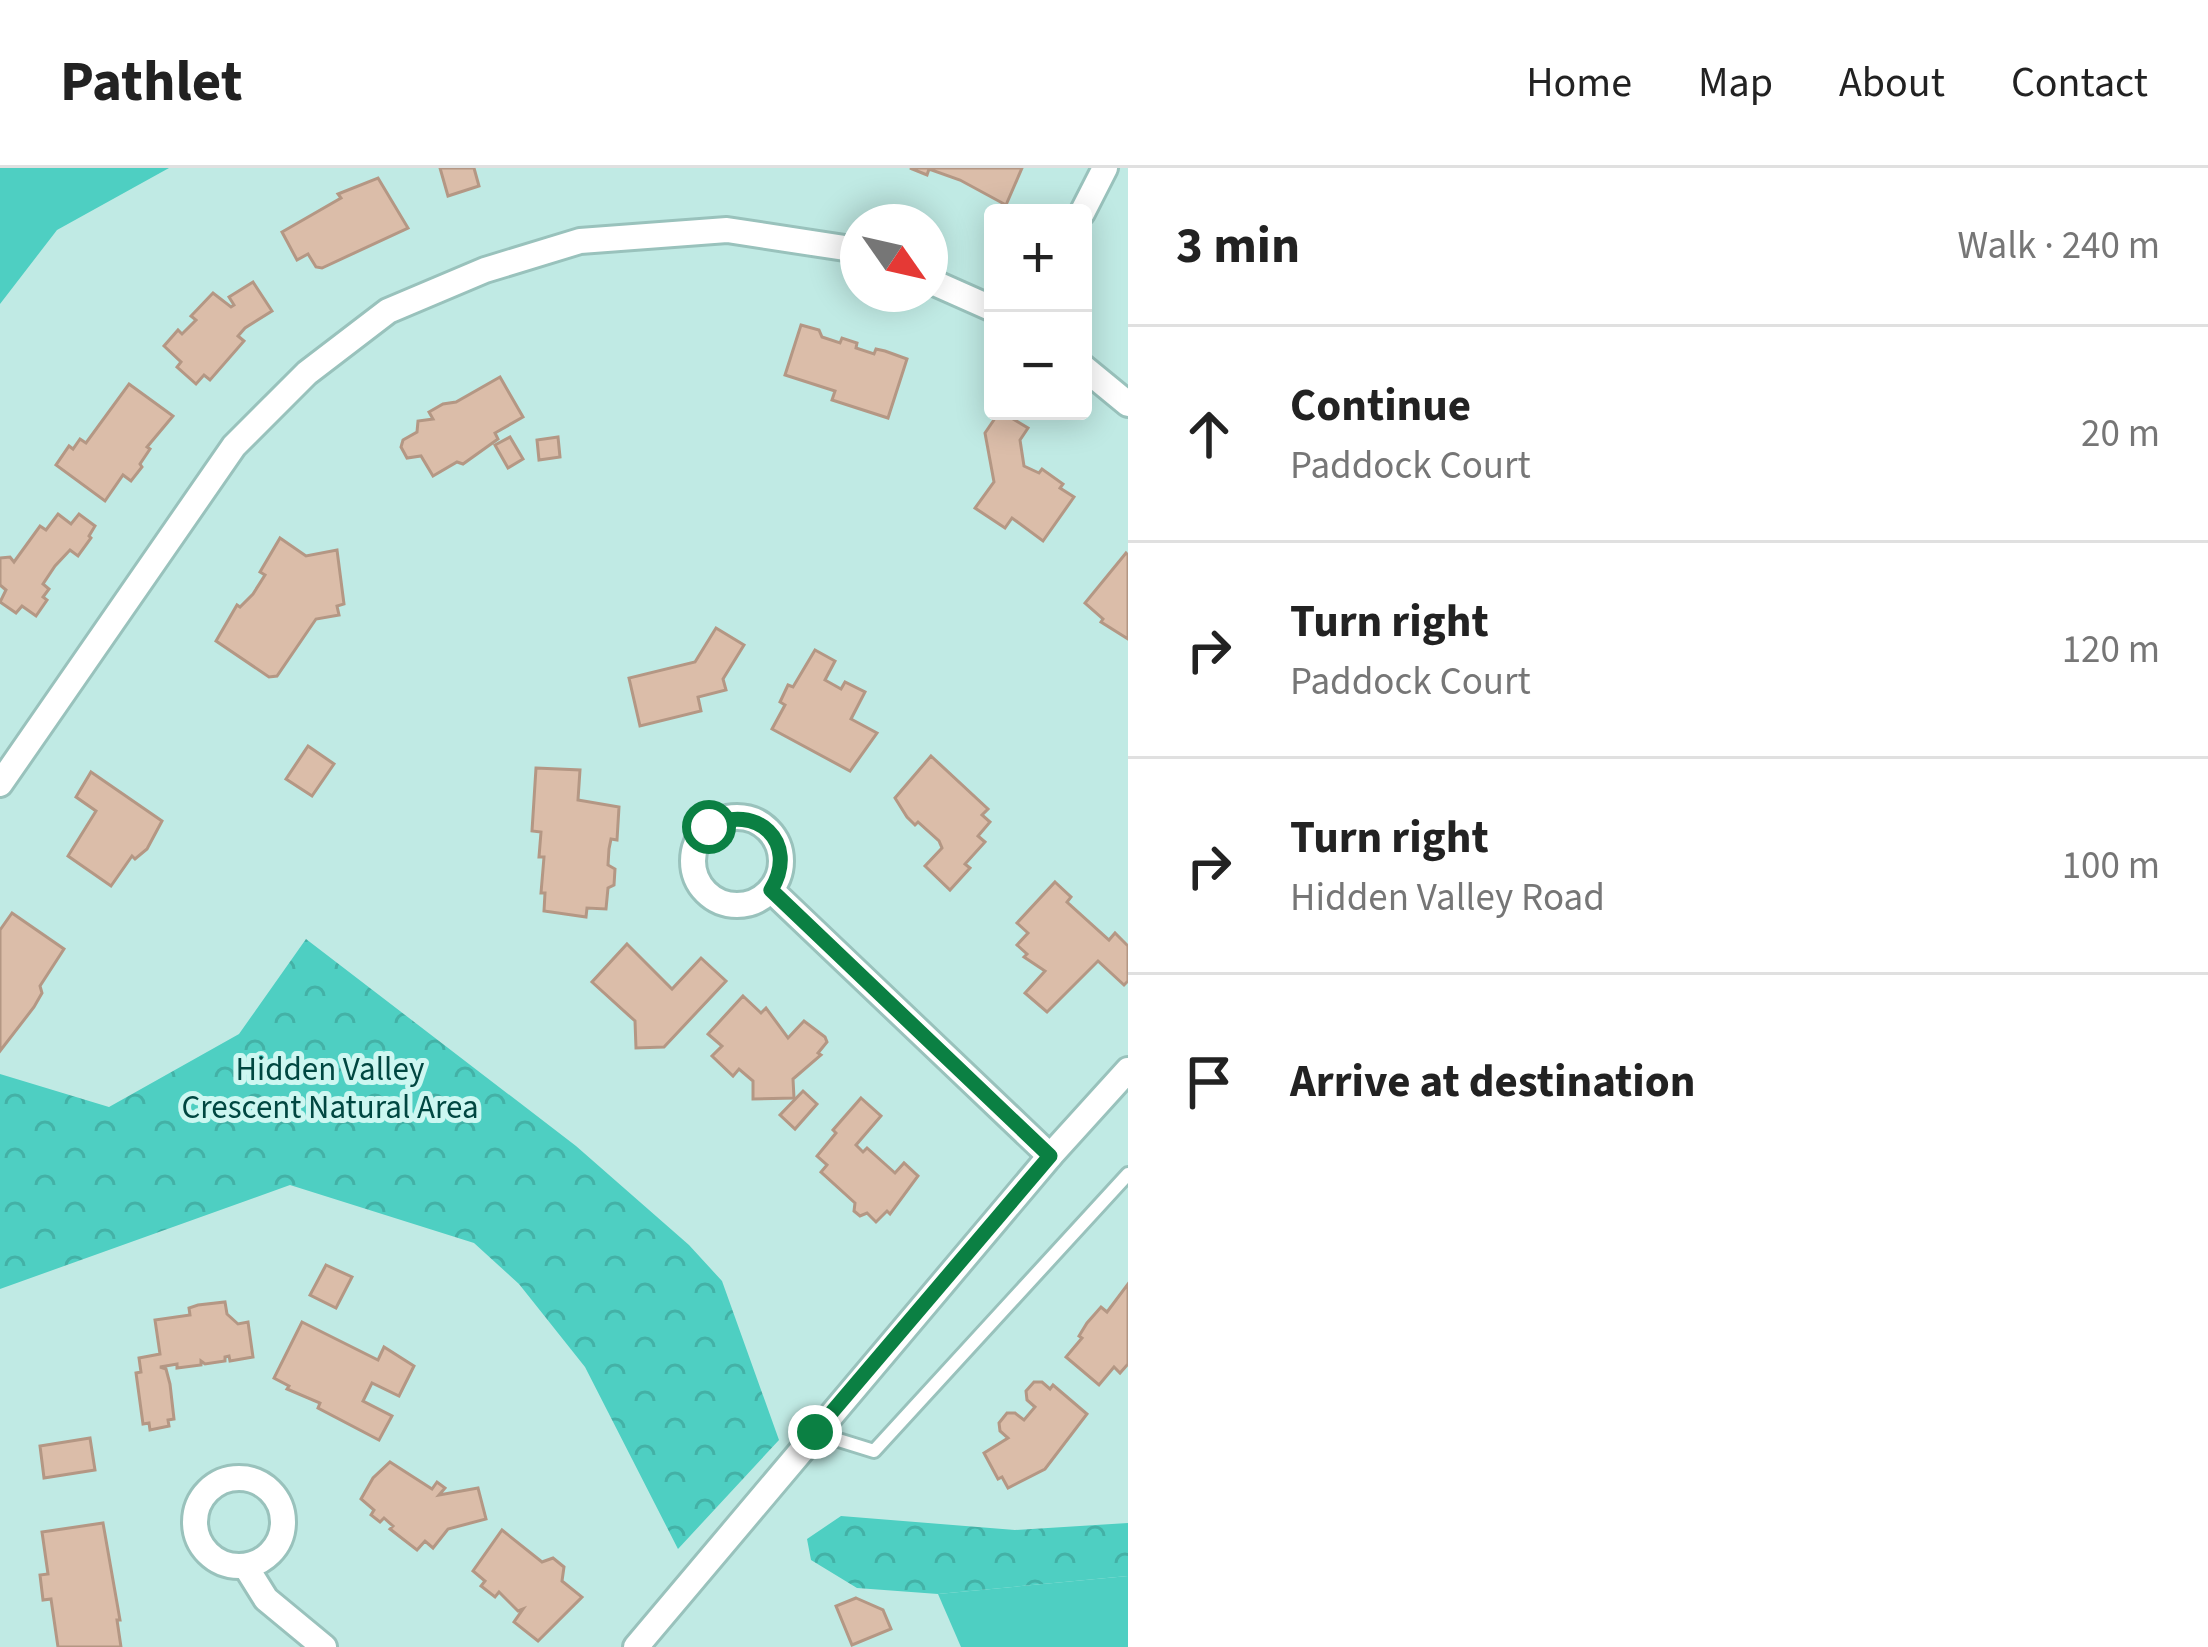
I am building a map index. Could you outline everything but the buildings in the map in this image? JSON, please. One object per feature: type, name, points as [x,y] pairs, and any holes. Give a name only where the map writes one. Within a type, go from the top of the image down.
[{"type":"street","points":[[1087,204],[1105,168]]},
{"type":"street","points":[[0,784],[235,446],[308,373],[388,311],[485,270],[580,241],[728,230],[840,247]]},
{"type":"street","points":[[948,289],[984,305]]},
{"type":"street","points":[[1092,374],[1128,404]]},
{"type":"street","points":[[771,890],[1050,1156]]},
{"type":"street","points":[[636,1647],[1128,1070]]},
{"type":"street","points":[[246,1567],[266,1599],[324,1647]]},
{"type":"lane","points":[[815,1432],[874,1450],[1128,1174]]},
{"type":"green space","points":[[0,168],[169,168],[57,230],[0,304]]},
{"type":"green space","name":"Hidden Valley Crescent Natural Area","points":[[306,939],[576,1146],[689,1245],[722,1281],[779,1440],[678,1549],[585,1367],[519,1284],[474,1243],[290,1185],[0,1289],[0,1074],[109,1107],[239,1034]]},
{"type":"green space","points":[[841,1516],[1015,1530],[1128,1523],[1128,1576],[938,1594],[857,1588],[811,1560],[807,1539]]},
{"type":"green space","points":[[1128,1576],[1128,1647],[961,1647],[938,1594]]},
{"type":"route","points":[[709,827],[742,818],[768,830],[781,864],[771,890],[1050,1156],[815,1432]]}]
